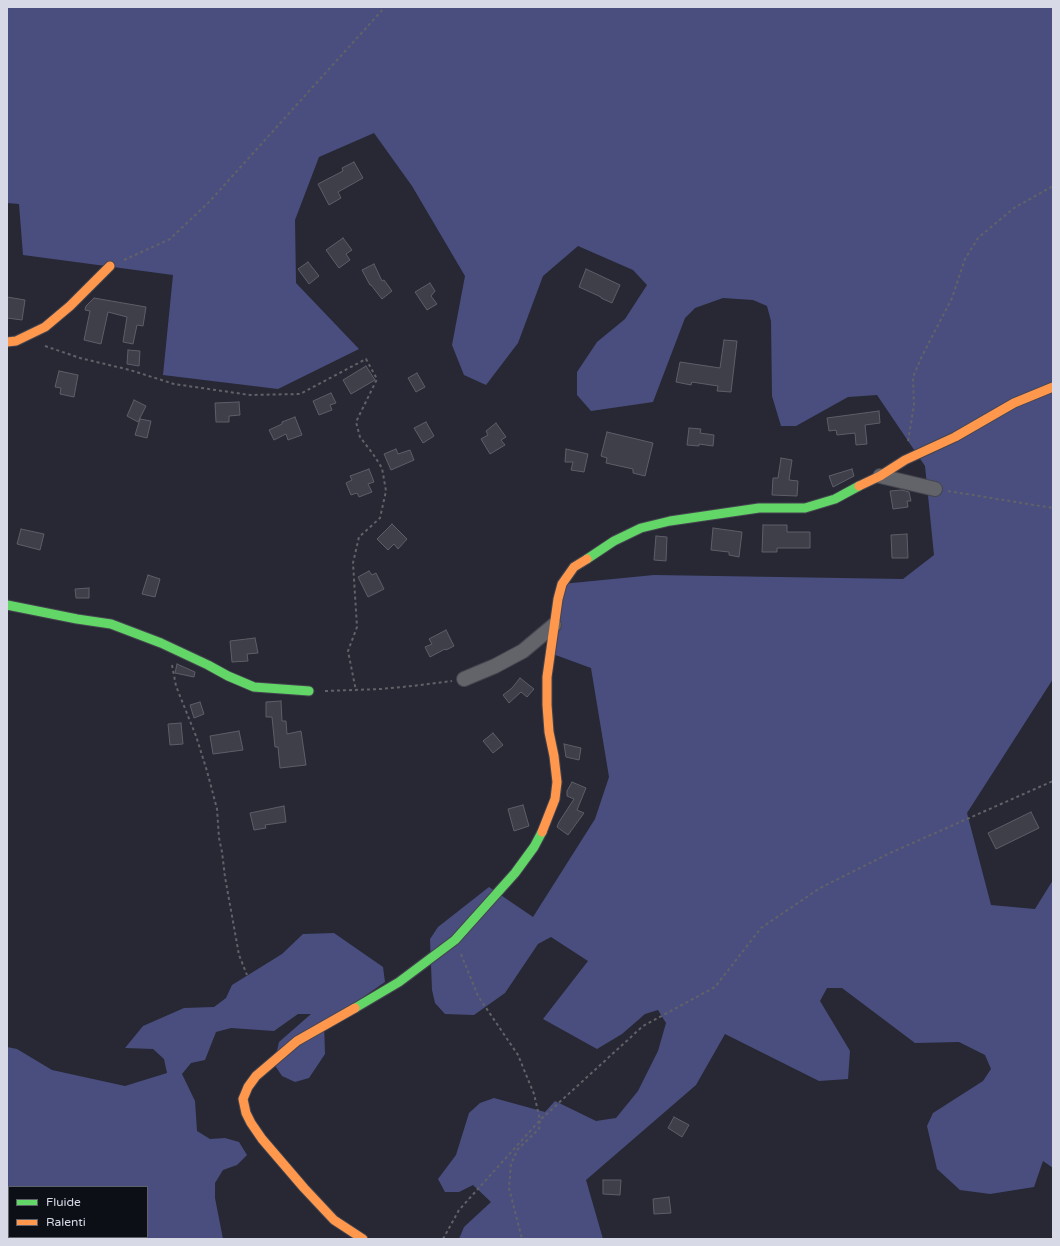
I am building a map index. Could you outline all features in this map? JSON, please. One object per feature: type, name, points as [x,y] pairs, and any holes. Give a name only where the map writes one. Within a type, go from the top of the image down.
[{"type":"street","points":[[7,342],[16,341],[45,327],[70,306],[110,266]]},
{"type":"street","points":[[363,1239],[334,1220],[262,1139],[246,1113],[243,1100],[248,1087],[256,1076],[297,1041],[399,982],[455,940],[526,859],[534,847],[544,828],[555,799],[557,782],[549,732],[547,676],[558,599],[562,584],[574,567],[614,541],[641,528],[670,521],[759,508],[805,508],[835,499],[880,476],[905,460],[955,437],[1014,403],[1053,387]]},
{"type":"street","points":[[880,476],[935,489]]},
{"type":"street","points":[[7,605],[111,624],[143,635],[254,687],[310,691]]},
{"type":"street","points":[[464,679],[495,666],[523,651],[554,625]]},
{"type":"path","points":[[110,266],[170,239],[209,202],[385,7]]},
{"type":"path","points":[[905,460],[914,405],[913,377],[921,358],[952,298],[965,259],[978,238],[1014,208],[1053,186]]},
{"type":"path","points":[[43,345],[80,358],[130,370],[174,384],[250,395],[300,394],[366,360],[377,378],[356,422],[360,437],[374,454],[382,468],[386,491],[380,518],[359,536],[353,563],[357,627],[348,651],[356,690]]},
{"type":"path","points":[[935,489],[1053,508]]},
{"type":"path","points":[[172,648],[172,667],[176,686],[196,736],[217,809],[219,838],[239,955],[248,975]]},
{"type":"path","points":[[310,691],[356,690],[412,686],[464,679]]},
{"type":"path","points":[[443,1239],[459,1210],[540,1120],[643,1026],[715,988],[761,928],[820,888],[890,853],[1053,781]]},
{"type":"path","points":[[455,940],[478,996],[518,1055],[534,1094],[540,1120],[539,1129],[518,1149],[511,1164],[509,1188],[522,1239]]},
{"type":"shaded area","points":[[7,7],[1053,7],[1053,679],[967,813],[991,905],[1035,909],[1053,880],[1053,1168],[1043,1161],[1034,1187],[990,1194],[960,1190],[937,1169],[927,1126],[933,1113],[983,1081],[991,1069],[985,1055],[959,1042],[915,1043],[842,988],[827,988],[820,1001],[850,1051],[848,1079],[819,1081],[725,1034],[696,1085],[586,1180],[603,1239],[459,1239],[464,1227],[491,1202],[473,1185],[459,1192],[445,1192],[438,1179],[456,1155],[469,1113],[480,1103],[494,1098],[545,1112],[555,1101],[596,1121],[616,1118],[638,1091],[658,1051],[666,1023],[658,1010],[645,1014],[622,1034],[597,1049],[543,1019],[588,961],[551,937],[538,944],[505,993],[474,1015],[445,1014],[435,1003],[432,990],[430,939],[438,927],[489,887],[533,917],[595,819],[609,777],[591,668],[550,653],[562,584],[654,575],[903,579],[934,555],[925,466],[877,395],[848,397],[796,426],[781,426],[772,396],[771,321],[767,306],[753,300],[723,298],[695,308],[685,318],[653,402],[591,411],[577,395],[577,372],[597,342],[625,319],[647,285],[633,270],[578,246],[543,276],[518,343],[486,385],[464,375],[452,345],[465,276],[412,186],[374,133],[319,157],[295,220],[296,283],[359,349],[278,389],[163,375],[173,275],[23,255],[19,204],[7,203]]},
{"type":"shaded area","points":[[334,933],[383,967],[385,982],[324,1024],[325,1054],[309,1078],[295,1082],[282,1076],[274,1064],[279,1042],[311,1014],[298,1014],[274,1031],[231,1028],[216,1032],[205,1060],[191,1063],[182,1074],[195,1101],[197,1131],[210,1139],[225,1138],[239,1142],[247,1155],[237,1165],[223,1170],[215,1183],[215,1198],[223,1239],[7,1239],[7,1047],[17,1049],[52,1070],[125,1086],[167,1073],[164,1059],[153,1049],[125,1048],[143,1026],[184,1008],[214,1007],[226,998],[232,985],[282,954],[303,934]]},
{"type":"building","points":[[354,162],[363,178],[338,192],[341,198],[329,205],[318,184],[343,171],[342,168]]},
{"type":"building","points":[[343,238],[352,250],[346,254],[350,260],[339,268],[326,250]]},
{"type":"building","points":[[308,262],[319,276],[309,284],[298,269]]},
{"type":"building","points":[[374,264],[382,281],[384,280],[392,291],[382,299],[370,285],[362,270]]},
{"type":"building","points":[[586,269],[620,285],[612,303],[579,287]]},
{"type":"building","points":[[430,283],[435,291],[431,296],[437,304],[427,310],[415,292]]},
{"type":"building","points":[[7,297],[25,300],[22,320],[7,318]]},
{"type":"building","points":[[94,298],[146,307],[143,326],[137,325],[133,344],[123,342],[127,317],[108,312],[101,344],[84,340],[90,311],[85,310],[86,306]]},
{"type":"building","points":[[724,340],[737,341],[731,392],[717,391],[718,386],[692,382],[691,385],[676,382],[680,362],[720,368]]},
{"type":"building","points":[[128,350],[140,351],[139,366],[127,364]]},
{"type":"building","points":[[366,366],[375,380],[351,394],[343,380]]},
{"type":"building","points":[[59,371],[78,375],[74,397],[60,394],[61,388],[55,387]]},
{"type":"building","points":[[417,373],[425,387],[416,392],[408,378]]},
{"type":"building","points":[[331,393],[336,403],[330,405],[332,410],[319,415],[313,401]]},
{"type":"building","points":[[134,400],[146,406],[138,422],[127,416]]},
{"type":"building","points":[[239,402],[240,415],[229,416],[229,422],[216,422],[215,403]]},
{"type":"building","points":[[879,411],[880,423],[865,425],[867,444],[856,445],[855,433],[837,435],[836,430],[829,431],[827,418]]},
{"type":"building","points":[[295,417],[302,435],[288,440],[286,434],[274,440],[269,430],[282,424],[282,422]]},
{"type":"building","points":[[140,419],[151,421],[147,438],[135,435]]},
{"type":"building","points":[[426,422],[434,436],[423,443],[414,428]]},
{"type":"building","points":[[496,423],[506,437],[501,440],[505,445],[490,454],[481,439],[488,435],[486,431]]},
{"type":"building","points":[[689,428],[701,429],[700,433],[714,435],[713,446],[699,444],[699,446],[687,445]]},
{"type":"building","points":[[607,432],[653,443],[645,476],[633,473],[633,469],[606,463],[607,458],[601,456]]},
{"type":"building","points":[[396,449],[398,454],[410,450],[414,460],[391,470],[384,454]]},
{"type":"building","points":[[566,449],[588,454],[584,472],[571,470],[573,462],[565,462]]},
{"type":"building","points":[[781,458],[792,460],[789,480],[798,481],[797,496],[772,495],[773,478],[778,478]]},
{"type":"building","points":[[369,469],[374,482],[368,484],[372,492],[359,497],[357,493],[351,495],[346,483],[352,480],[350,476]]},
{"type":"building","points":[[852,469],[854,476],[833,487],[829,476]]},
{"type":"building","points":[[902,490],[909,492],[911,501],[907,501],[908,507],[893,509],[890,491]]},
{"type":"building","points":[[392,524],[407,539],[398,549],[394,544],[388,550],[377,539]]},
{"type":"building","points":[[763,525],[787,525],[787,532],[810,532],[810,548],[777,548],[777,552],[762,552]]},
{"type":"building","points":[[713,528],[742,532],[739,557],[729,555],[729,552],[711,550]]},
{"type":"building","points":[[21,529],[44,534],[40,550],[17,544]]},
{"type":"building","points":[[907,534],[908,558],[892,558],[891,535]]},
{"type":"building","points":[[656,536],[667,537],[666,561],[654,560]]},
{"type":"building","points":[[369,571],[372,575],[376,573],[384,589],[368,597],[358,577]]},
{"type":"building","points":[[148,575],[160,579],[155,597],[142,594]]},
{"type":"building","points":[[89,588],[89,598],[76,598],[75,589]]},
{"type":"building","points":[[446,630],[454,646],[430,657],[425,647],[432,644],[429,639]]},
{"type":"building","points":[[255,638],[258,653],[247,654],[248,661],[232,662],[230,641]]},
{"type":"building","points":[[177,664],[195,672],[194,677],[175,673]]},
{"type":"building","points":[[520,678],[534,689],[527,697],[521,692],[509,703],[503,695],[512,688]]},
{"type":"building","points":[[281,701],[282,721],[286,721],[287,734],[301,731],[306,765],[280,768],[278,747],[275,747],[272,717],[266,717],[266,702]]},
{"type":"building","points":[[200,702],[204,714],[194,718],[190,705]]},
{"type":"building","points":[[181,723],[183,744],[170,745],[168,724]]},
{"type":"building","points":[[239,731],[243,750],[213,754],[210,736]]},
{"type":"building","points":[[493,733],[503,745],[493,753],[483,741]]},
{"type":"building","points":[[564,744],[581,748],[579,760],[566,757]]},
{"type":"building","points":[[572,782],[586,788],[577,810],[584,813],[568,835],[557,827],[574,799],[567,796],[567,791]]},
{"type":"building","points":[[523,805],[529,826],[514,831],[508,809]]},
{"type":"building","points":[[284,806],[286,822],[265,825],[266,828],[254,830],[250,813]]},
{"type":"building","points":[[1031,812],[1039,828],[996,849],[988,833]]},
{"type":"building","points":[[674,1117],[689,1125],[682,1137],[668,1128]]},
{"type":"building","points":[[603,1180],[621,1180],[620,1195],[603,1194]]},
{"type":"building","points":[[669,1197],[671,1213],[654,1214],[653,1199]]},
{"type":"traffic: fast","points":[[587,559],[614,541],[641,528],[670,521],[759,508],[805,508],[835,499],[859,486]]},
{"type":"traffic: fast","points":[[7,605],[111,624],[161,643],[254,687],[309,691]]},
{"type":"traffic: fast","points":[[355,1008],[399,982],[455,940],[515,873],[534,847],[542,832]]},
{"type":"traffic: slow","points":[[7,342],[16,341],[45,327],[70,306],[110,266]]},
{"type":"traffic: slow","points":[[859,486],[880,476],[905,460],[955,437],[1014,403],[1053,387]]},
{"type":"traffic: slow","points":[[542,832],[555,799],[557,782],[549,732],[547,677],[558,599],[562,584],[574,567],[587,559]]},
{"type":"traffic: slow","points":[[355,1008],[297,1041],[256,1076],[248,1087],[243,1099],[246,1113],[262,1139],[334,1220],[363,1239]]}]
